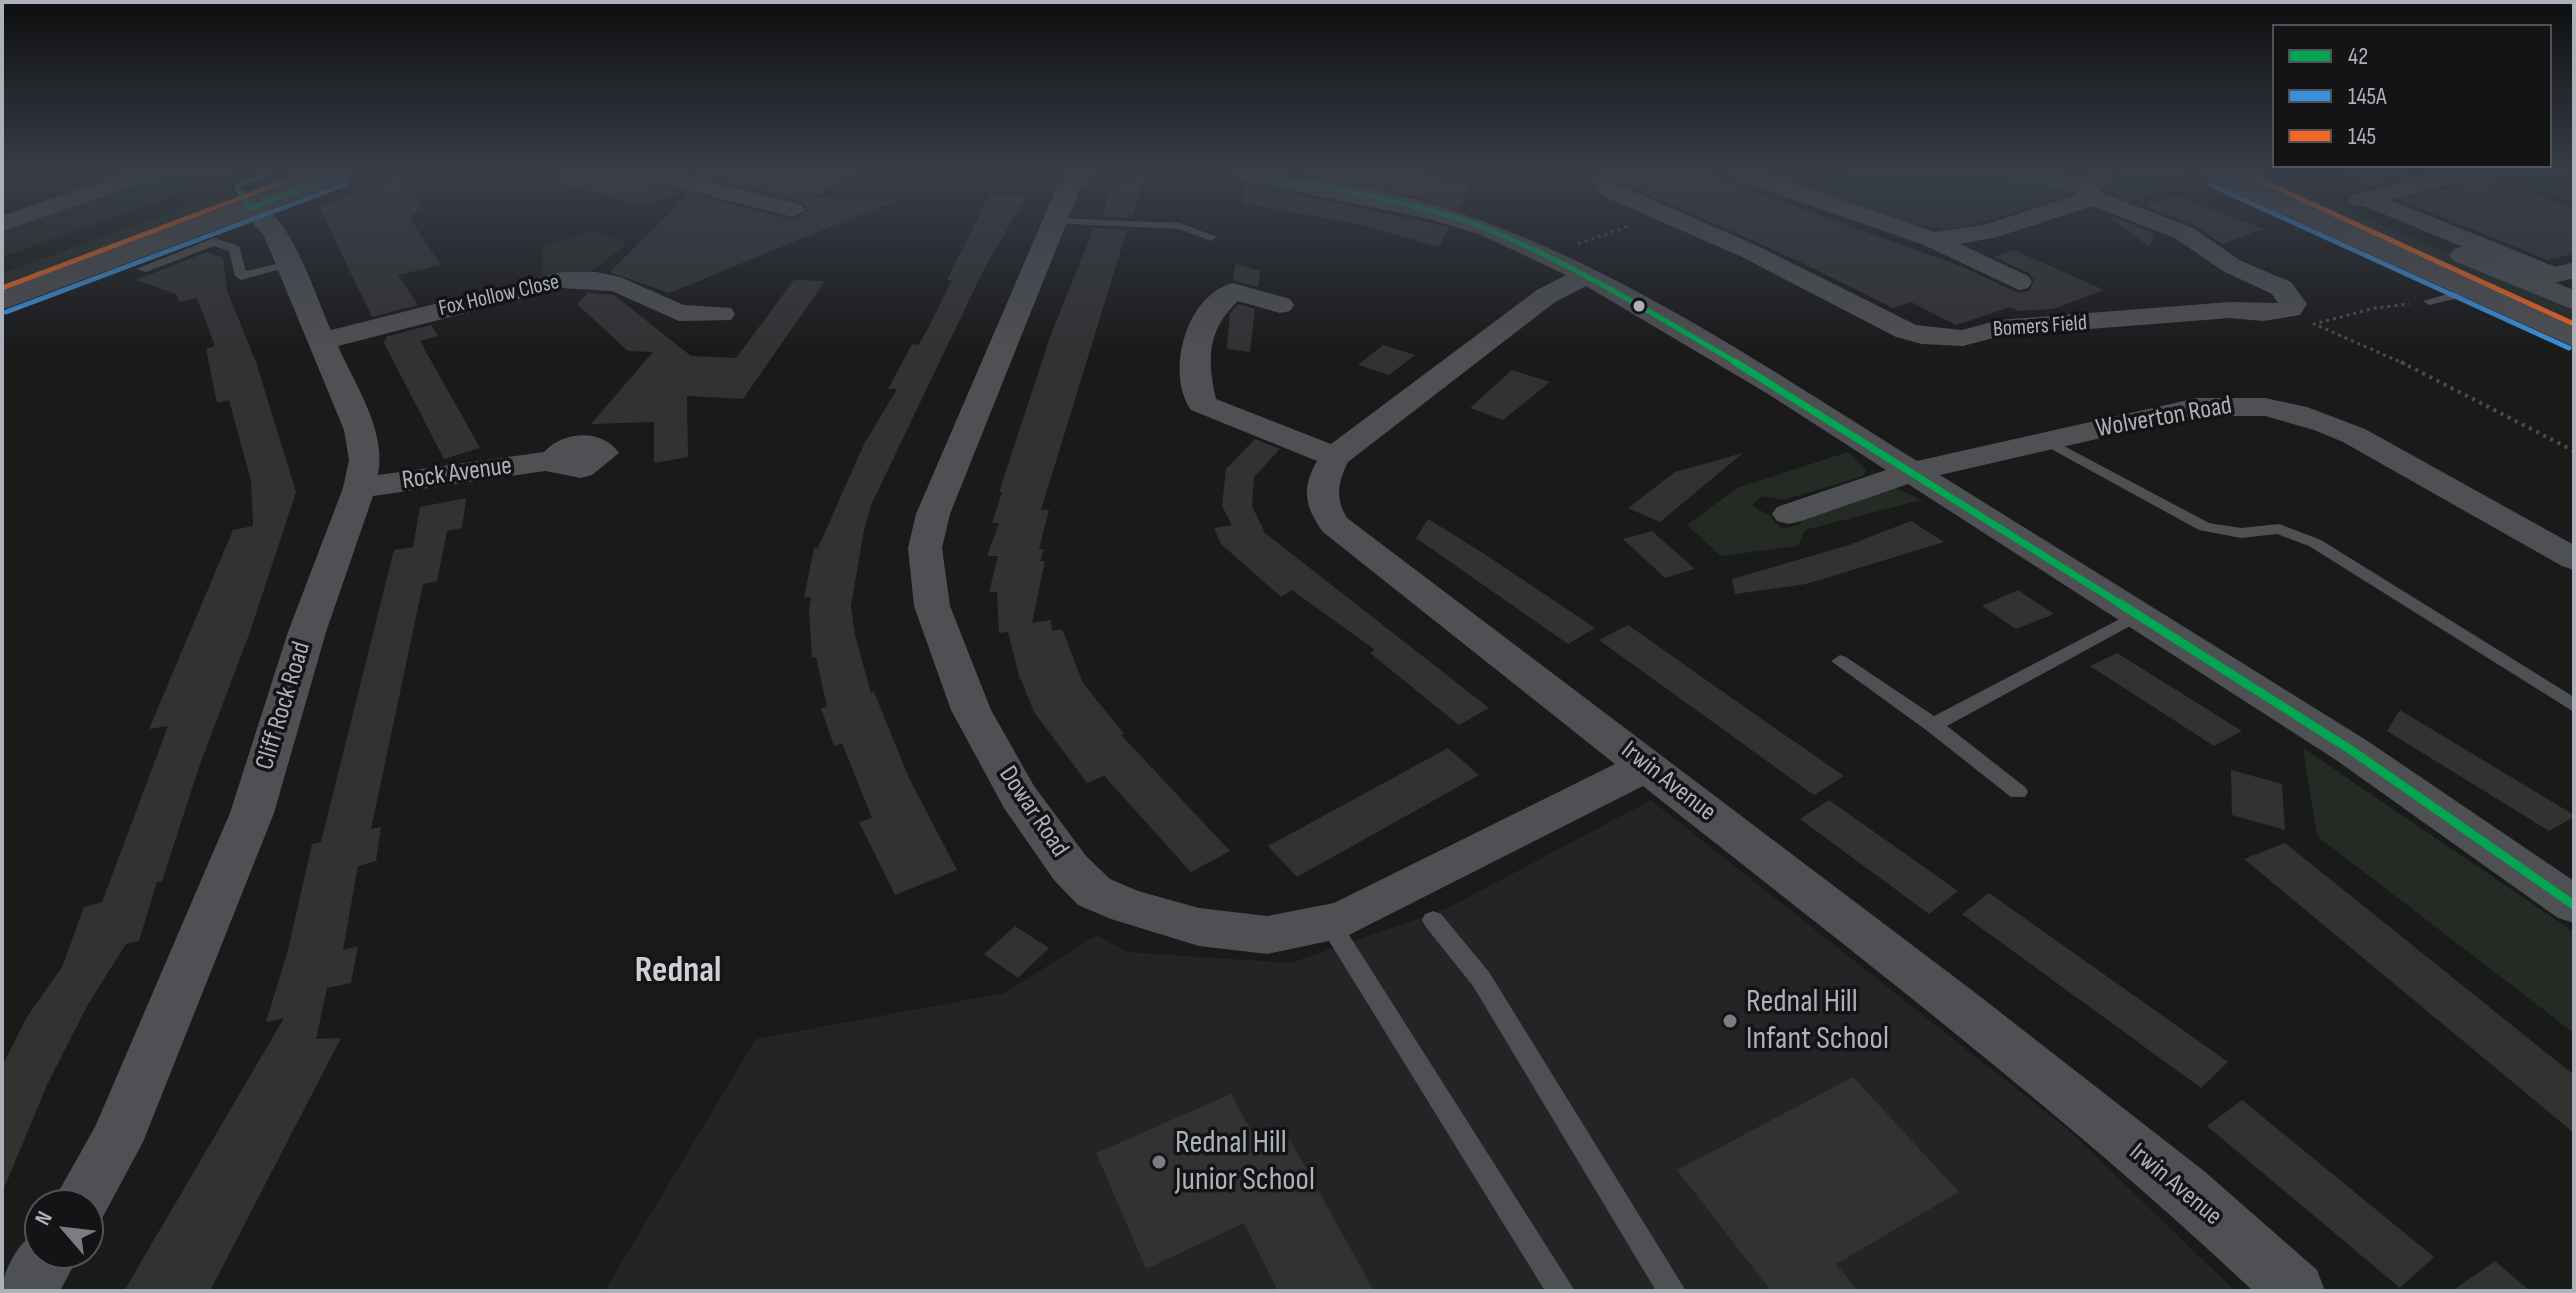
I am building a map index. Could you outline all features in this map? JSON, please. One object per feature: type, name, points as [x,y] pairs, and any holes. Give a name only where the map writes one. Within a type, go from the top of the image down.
[{"type":"highway","points":[[2,270],[123,233]]},
{"type":"highway","points":[[2,301],[159,233]]},
{"type":"main road","points":[[2346,233],[2574,337]]},
{"type":"main road","points":[[2426,233],[2574,301]]},
{"type":"street","name":"Cliff Rock Road","points":[[88,1189],[116,1142],[252,813],[307,632],[359,488],[365,460],[360,430],[275,233]]},
{"type":"street","name":"Dowar Road","points":[[1051,233],[933,514],[925,548],[932,606],[961,689],[1019,797],[1070,868],[1094,892],[1127,906],[1199,927],[1267,935],[1343,920],[1648,766]]},
{"type":"street","points":[[1498,233],[1587,275],[1672,322],[2351,750],[2574,905]]},
{"type":"street","name":"Bomers Field","points":[[1705,233],[1922,336],[1963,338],[1999,328],[2071,325],[2230,310],[2278,312],[2290,309],[2293,304],[2282,288],[2232,266],[2184,233]]},
{"type":"street","points":[[1914,233],[2019,282]]},
{"type":"street","points":[[1933,240],[1979,233]]},
{"type":"street","points":[[2446,233],[2567,276]]},
{"type":"street","points":[[1280,305],[1233,291],[1205,314],[1192,359],[1202,404],[1335,457],[1546,296],[1587,275]]},
{"type":"street","name":"Fox Hollow Close","points":[[322,341],[562,280],[596,280],[620,285],[679,313],[727,307],[704,339]]},
{"type":"street","name":"Wolverton Road","points":[[1781,516],[1912,472],[2197,407],[2243,403],[2267,406],[2327,423],[2365,440],[2574,559]]},
{"type":"street","name":"Irwin Avenue","points":[[1335,457],[1322,481],[1320,501],[1335,525],[1956,1006],[2184,1189],[2296,1291]]},
{"type":"street","name":"Rock Avenue","points":[[359,488],[554,460]]},
{"type":"street","points":[[27,1291],[41,1269]]},
{"type":"lane","points":[[1201,233],[1211,237]]},
{"type":"lane","points":[[142,269],[214,242],[235,249],[241,276],[289,265]]},
{"type":"lane","points":[[2429,301],[2472,291]]},
{"type":"lane","points":[[2047,441],[2205,527],[2241,533],[2279,529],[2315,543],[2574,706]]},
{"type":"lane","points":[[1933,725],[2137,615]]},
{"type":"lane","points":[[1840,661],[1933,725],[2018,792]]},
{"type":"lane","points":[[1433,920],[1481,979],[1672,1291]]},
{"type":"lane","points":[[1329,922],[1561,1291]]},
{"type":"path","points":[[1547,255],[1609,233]]},
{"type":"path","points":[[2429,301],[2375,308],[2314,324],[2394,359],[2574,451]]},
{"type":"shaded area","points":[[2,233],[69,233],[2,257]]},
{"type":"shaded area","points":[[113,233],[160,233],[2,292],[2,273]]},
{"type":"shaded area","points":[[586,233],[601,233],[628,243],[588,274],[542,278],[542,247]]},
{"type":"shaded area","points":[[2359,233],[2401,233],[2574,307],[2574,330]]},
{"type":"shaded area","points":[[1848,452],[1866,470],[1863,476],[1783,500],[1761,496],[1752,506],[1769,515],[1781,529],[1801,524],[1800,515],[1890,485],[1921,500],[1805,530],[1798,546],[1721,556],[1687,525],[1737,488]]},
{"type":"shaded area","points":[[2303,748],[2574,932],[2574,1033],[2317,836]]},
{"type":"shaded area","name":"Rednal Hill Junior School","points":[[1651,800],[2071,1132],[2235,1291],[604,1291],[756,1039],[1004,993],[1097,935],[1127,952],[1290,963],[1446,909]]},
{"type":"building","points":[[332,233],[420,233],[441,265],[398,275],[418,305],[372,317]]},
{"type":"building","points":[[649,233],[815,233],[669,293],[610,272]]},
{"type":"building","points":[[970,233],[1005,233],[985,267],[872,503],[864,530],[851,606],[855,635],[871,693],[874,692],[909,778],[957,870],[895,895],[859,822],[872,818],[842,743],[834,746],[821,708],[827,707],[816,657],[812,658],[811,597],[804,598],[814,548],[818,548],[864,444],[897,389],[888,389],[912,344],[918,345],[927,330],[952,280],[947,280]]},
{"type":"building","points":[[1092,233],[1126,233],[1041,510],[1049,510],[1039,549],[1044,549],[1040,561],[1045,561],[1032,623],[1051,620],[1052,631],[1062,629],[1083,683],[1124,734],[1121,735],[1230,851],[1191,872],[1104,776],[1087,783],[1034,712],[1020,677],[1020,680],[1008,632],[999,633],[997,592],[989,592],[998,556],[987,556],[999,523],[992,523],[1002,492],[999,492],[1050,337]]},
{"type":"building","points":[[1391,233],[1446,233],[1439,247]]},
{"type":"building","points":[[1736,233],[1870,233],[1963,267],[2018,293],[2030,290],[2034,280],[2029,273],[1994,257],[2014,250],[2104,290],[2053,309],[2018,311],[2010,307],[1956,325],[1911,302],[1893,308]]},
{"type":"building","points":[[2131,233],[2155,234],[2149,246]]},
{"type":"building","points":[[2206,233],[2252,233],[2222,244]]},
{"type":"building","points":[[2482,233],[2574,233],[2574,254],[2547,260]]},
{"type":"building","points":[[207,252],[223,258],[227,291],[256,362],[296,492],[250,632],[199,767],[162,881],[157,882],[139,941],[126,944],[87,1006],[47,1085],[2,1193],[2,1066],[27,1017],[62,967],[84,907],[102,902],[168,726],[149,729],[233,530],[253,526],[251,481],[229,400],[217,403],[206,349],[215,346],[197,298],[180,302],[176,294],[136,280]]},
{"type":"building","points":[[1235,264],[1260,271],[1258,287],[1233,280]]},
{"type":"building","points":[[794,280],[825,281],[743,399],[687,396],[688,457],[654,463],[654,422],[591,424],[653,352],[628,351],[577,304],[588,293],[614,295],[691,356],[736,358]]},
{"type":"building","points":[[1239,304],[1255,309],[1250,352],[1227,349],[1230,313]]},
{"type":"building","points":[[431,325],[438,336],[420,341],[480,448],[444,459],[383,341],[387,340],[385,337]]},
{"type":"building","points":[[1383,345],[1415,355],[1389,375],[1358,365]]},
{"type":"building","points":[[1512,370],[1550,382],[1503,420],[1470,408]]},
{"type":"building","points":[[1255,439],[1280,449],[1254,477],[1252,506],[1265,533],[1489,708],[1459,725],[1370,653],[1375,650],[1292,590],[1281,597],[1221,544],[1214,528],[1232,525],[1222,506],[1226,469]]},
{"type":"building","points":[[1743,453],[1660,522],[1628,508],[1675,472]]},
{"type":"building","points":[[466,498],[462,528],[447,531],[437,581],[423,584],[371,829],[381,827],[376,861],[358,866],[343,950],[358,946],[351,983],[327,988],[316,1039],[341,1038],[210,1291],[124,1291],[284,1018],[266,1022],[288,950],[312,844],[321,842],[394,550],[413,547],[420,507]]},
{"type":"building","points":[[1428,519],[1595,628],[1568,644],[1416,538]]},
{"type":"building","points":[[1911,521],[1944,542],[1806,584],[1735,594],[1732,579],[1849,545]]},
{"type":"building","points":[[1652,531],[1695,569],[1665,578],[1623,539]]},
{"type":"building","points":[[2018,590],[2054,614],[2016,629],[1982,606]]},
{"type":"building","points":[[1628,625],[1844,776],[1814,795],[1599,640]]},
{"type":"building","points":[[2117,653],[2242,731],[2214,746],[2090,666]]},
{"type":"building","points":[[2400,710],[2574,817],[2549,831],[2387,731]]},
{"type":"building","points":[[1448,748],[1479,775],[1297,877],[1268,846]]},
{"type":"building","points":[[2231,770],[2282,784],[2285,830],[2232,815]]},
{"type":"building","points":[[1829,800],[1958,891],[1929,914],[1800,819]]},
{"type":"building","points":[[2285,843],[2574,1075],[2574,1133],[2244,859]]},
{"type":"building","points":[[1989,893],[2228,1062],[2201,1088],[1962,914]]},
{"type":"building","points":[[1015,926],[1049,948],[1018,978],[984,954]]},
{"type":"building","points":[[1853,1077],[1959,1192],[1836,1264],[1858,1291],[1771,1291],[1677,1170]]},
{"type":"building","points":[[1231,1094],[1255,1138],[1282,1125],[1374,1291],[1278,1291],[1244,1223],[1146,1269],[1096,1153]]},
{"type":"building","points":[[2242,1100],[2434,1257],[2400,1288],[2207,1126]]},
{"type":"building","points":[[2495,1261],[2530,1291],[2452,1291]]},
{"type":"transit line","name":"145","points":[[2,288],[147,233]]},
{"type":"transit line","name":"145A","points":[[6,312],[215,233]]},
{"type":"transit line","name":"42","points":[[1497,233],[1587,275],[1779,388],[2351,750],[2574,905]]},
{"type":"transit line","name":"145A","points":[[2317,233],[2569,348]]},
{"type":"transit line","name":"145","points":[[2376,233],[2574,324]]},
{"type":"place","name":"Rednal Hill Infant School","points":[[1730,1021]]},
{"type":"place","name":"Rednal Hill Junior School","points":[[1159,1162]]},
{"type":"district","name":"Rednal","points":[[678,972]]}]
